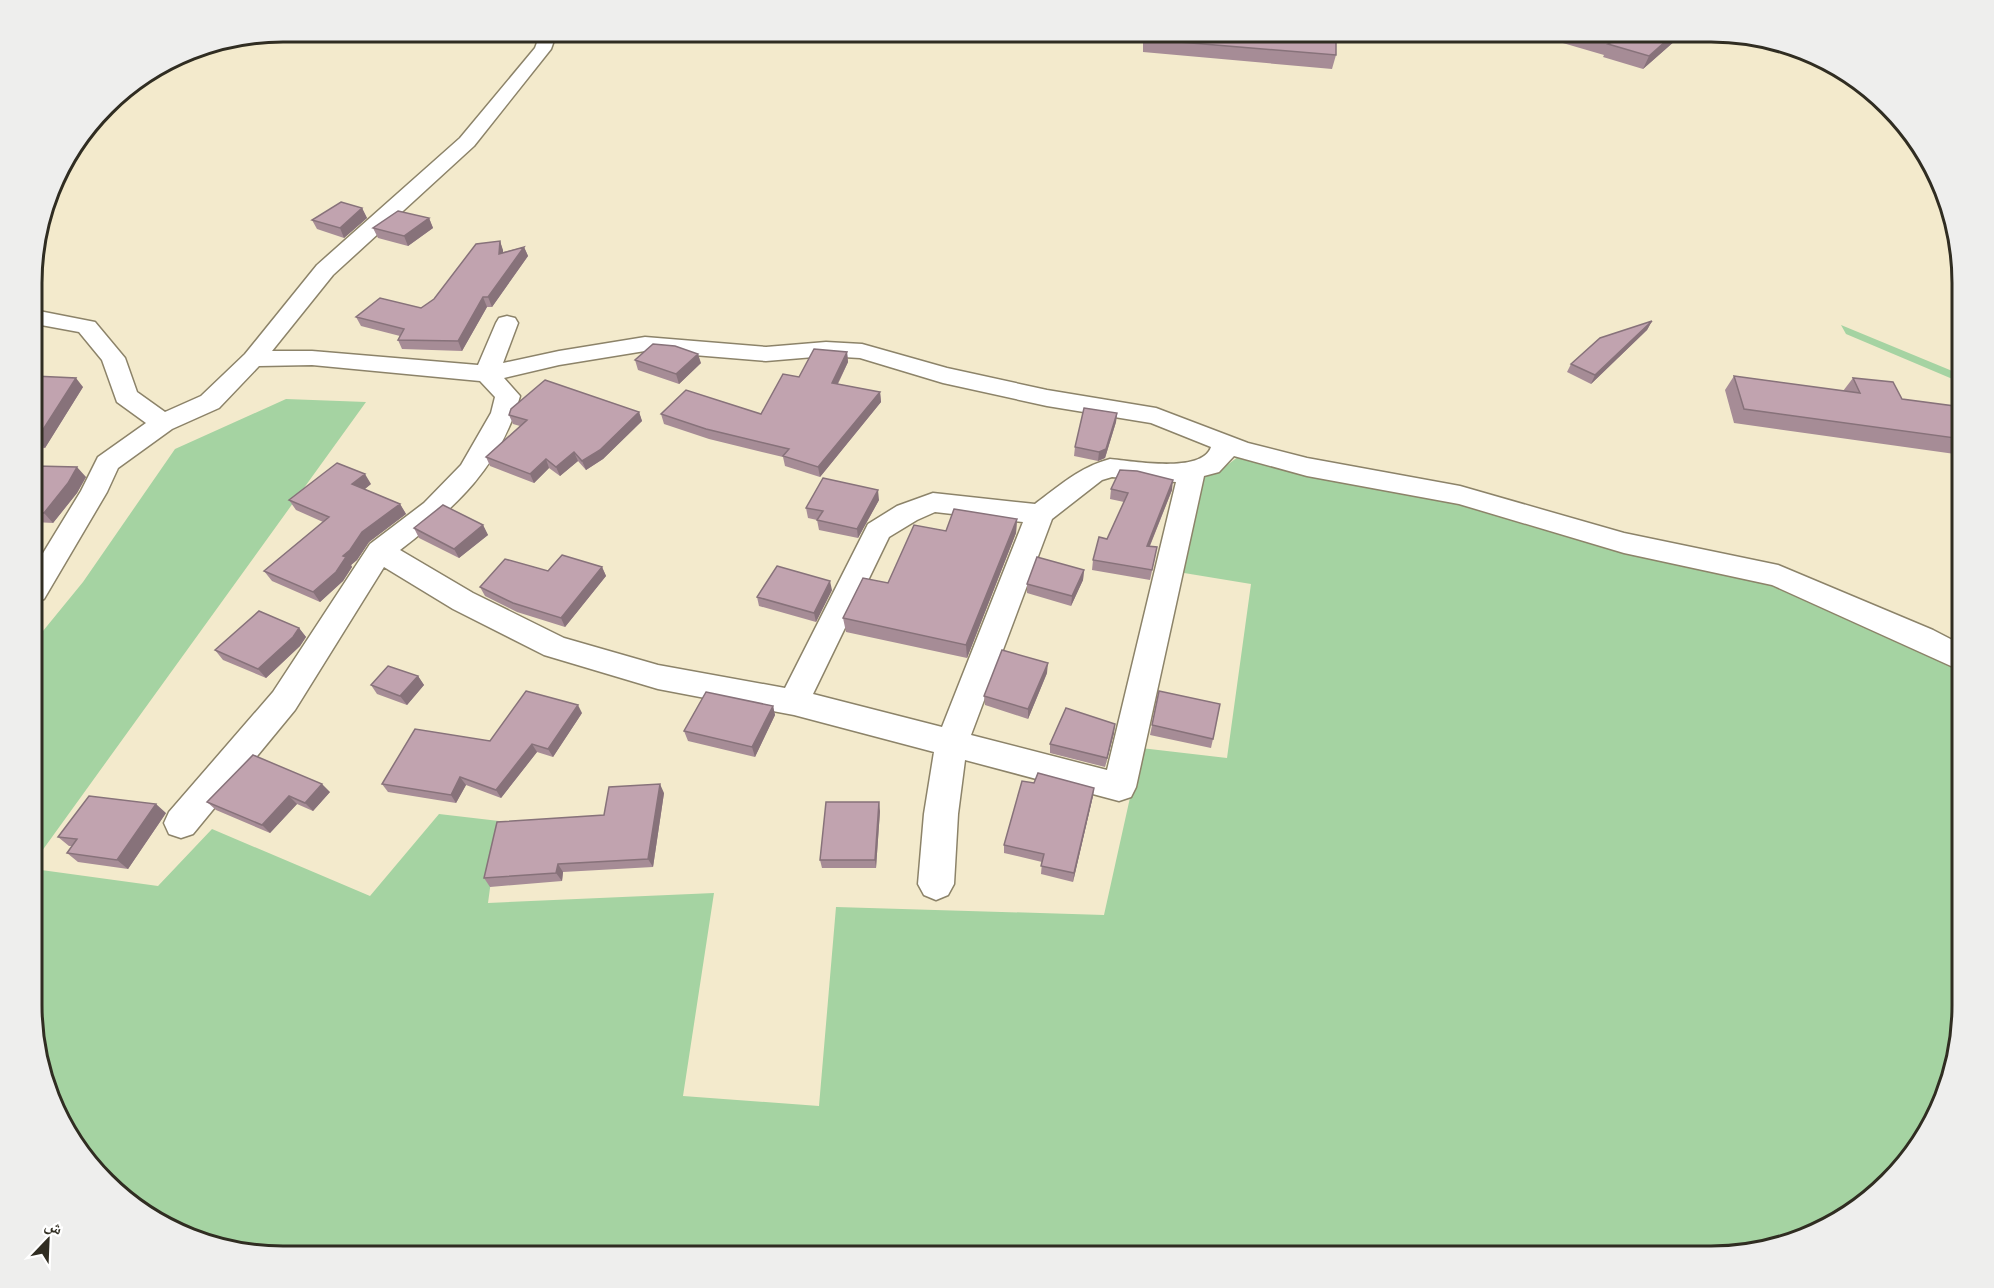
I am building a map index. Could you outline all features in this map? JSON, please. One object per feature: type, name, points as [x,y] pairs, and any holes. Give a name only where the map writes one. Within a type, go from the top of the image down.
[{"type":"street","points":[[42,578],[94,492],[107,463],[163,423],[210,402],[253,359],[325,270],[467,142],[543,49],[545,42]]},
{"type":"street","points":[[42,319],[87,327],[113,358],[126,396],[163,423]]},
{"type":"street","points":[[487,374],[507,323]]},
{"type":"street","points":[[253,359],[312,358],[487,374],[559,358],[645,344],[766,354],[826,349],[862,351],[942,375],[1047,398],[1156,416],[1225,443],[1306,467],[1460,495],[1624,543],[1779,576],[1922,638],[1952,654]]},
{"type":"street","points":[[181,823],[285,701],[380,551],[434,510],[471,471],[503,413],[508,396],[487,374]]},
{"type":"street","points":[[936,884],[941,814],[951,742],[1040,514],[1093,474],[1110,468],[1179,473],[1210,466],[1221,456],[1225,443]]},
{"type":"street","points":[[380,551],[463,602],[555,646],[658,677],[794,702],[1119,787],[1192,470]]},
{"type":"street","points":[[794,702],[878,531],[907,513],[933,502],[1040,514]]},
{"type":"green space","points":[[1841,325],[1952,371],[1952,379],[1846,334]]},
{"type":"green space","points":[[286,399],[366,402],[42,851],[42,632],[83,582],[175,449]]},
{"type":"green space","points":[[1239,456],[1458,501],[1782,587],[1952,661],[1952,1005],[1950,1037],[1939,1083],[1920,1126],[1892,1164],[1870,1186],[1832,1214],[1803,1228],[1774,1238],[1743,1244],[1711,1246],[283,1246],[251,1244],[220,1238],[191,1228],[162,1214],[124,1186],[102,1164],[74,1126],[55,1083],[44,1037],[42,870],[158,886],[212,829],[370,896],[439,814],[499,821],[488,903],[714,893],[683,1096],[819,1106],[836,907],[1104,915],[1141,748],[1227,758],[1251,584],[1178,572],[1200,476],[1221,470]]},
{"type":"building","points":[[1180,42],[1336,42],[1336,55]]},
{"type":"building","points":[[1612,42],[1665,42],[1649,56],[1608,44]]},
{"type":"building","points":[[341,202],[362,208],[340,228],[312,220]]},
{"type":"building","points":[[398,211],[429,218],[404,236],[373,228]]},
{"type":"building","points":[[500,241],[499,254],[524,247],[488,297],[483,297],[458,341],[398,340],[404,329],[356,317],[380,298],[421,308],[434,299],[476,244]]},
{"type":"building","points":[[1652,321],[1595,375],[1571,364],[1600,338]]},
{"type":"building","points":[[653,344],[675,346],[698,354],[676,374],[635,360]]},
{"type":"building","points":[[814,349],[847,352],[832,383],[880,392],[818,467],[783,456],[789,449],[706,429],[661,414],[686,390],[761,414],[783,374],[799,377]]},
{"type":"building","points":[[42,376],[76,378],[42,431]]},
{"type":"building","points":[[1734,376],[1860,393],[1853,378],[1893,382],[1902,399],[1952,406],[1952,438],[1744,409]]},
{"type":"building","points":[[545,380],[639,412],[600,450],[582,461],[574,452],[556,467],[546,459],[530,474],[486,457],[527,420],[509,415],[511,409]]},
{"type":"building","points":[[1084,408],[1117,413],[1106,449],[1099,452],[1075,447]]},
{"type":"building","points":[[337,463],[365,474],[352,484],[400,504],[362,532],[343,556],[346,557],[336,572],[313,592],[264,571],[329,517],[289,500]]},
{"type":"building","points":[[42,466],[77,467],[68,483],[42,513]]},
{"type":"building","points":[[1120,470],[1137,471],[1173,480],[1147,546],[1157,547],[1152,570],[1093,560],[1099,537],[1107,539],[1128,493],[1111,489]]},
{"type":"building","points":[[823,478],[878,490],[857,529],[817,520],[823,511],[806,508]]},
{"type":"building","points":[[443,505],[483,525],[454,549],[414,528]]},
{"type":"building","points":[[954,509],[1017,519],[966,645],[843,618],[863,578],[888,583],[914,525],[946,531]]},
{"type":"building","points":[[562,555],[602,567],[561,618],[513,603],[480,587],[505,559],[548,571]]},
{"type":"building","points":[[1037,557],[1084,570],[1072,596],[1027,584]]},
{"type":"building","points":[[777,566],[830,581],[814,613],[757,597]]},
{"type":"building","points":[[259,611],[299,628],[293,637],[258,669],[215,650]]},
{"type":"building","points":[[1002,650],[1048,663],[1028,709],[984,696]]},
{"type":"building","points":[[388,666],[418,676],[400,696],[371,685]]},
{"type":"building","points":[[526,691],[578,705],[548,749],[532,744],[496,790],[460,777],[451,795],[382,784],[415,729],[490,741]]},
{"type":"building","points":[[1159,691],[1220,704],[1213,739],[1152,725]]},
{"type":"building","points":[[706,692],[773,706],[752,747],[684,731]]},
{"type":"building","points":[[1066,708],[1115,724],[1107,758],[1050,744]]},
{"type":"building","points":[[253,755],[322,784],[305,803],[289,796],[262,825],[207,802]]},
{"type":"building","points":[[1038,773],[1094,788],[1074,873],[1041,866],[1044,854],[1004,845],[1022,781],[1034,783]]},
{"type":"building","points":[[660,784],[648,859],[558,864],[556,873],[484,878],[497,822],[604,815],[609,787]]},
{"type":"building","points":[[89,796],[156,804],[117,860],[67,853],[77,839],[58,837]]},
{"type":"building","points":[[826,802],[879,802],[875,860],[820,860]]}]
